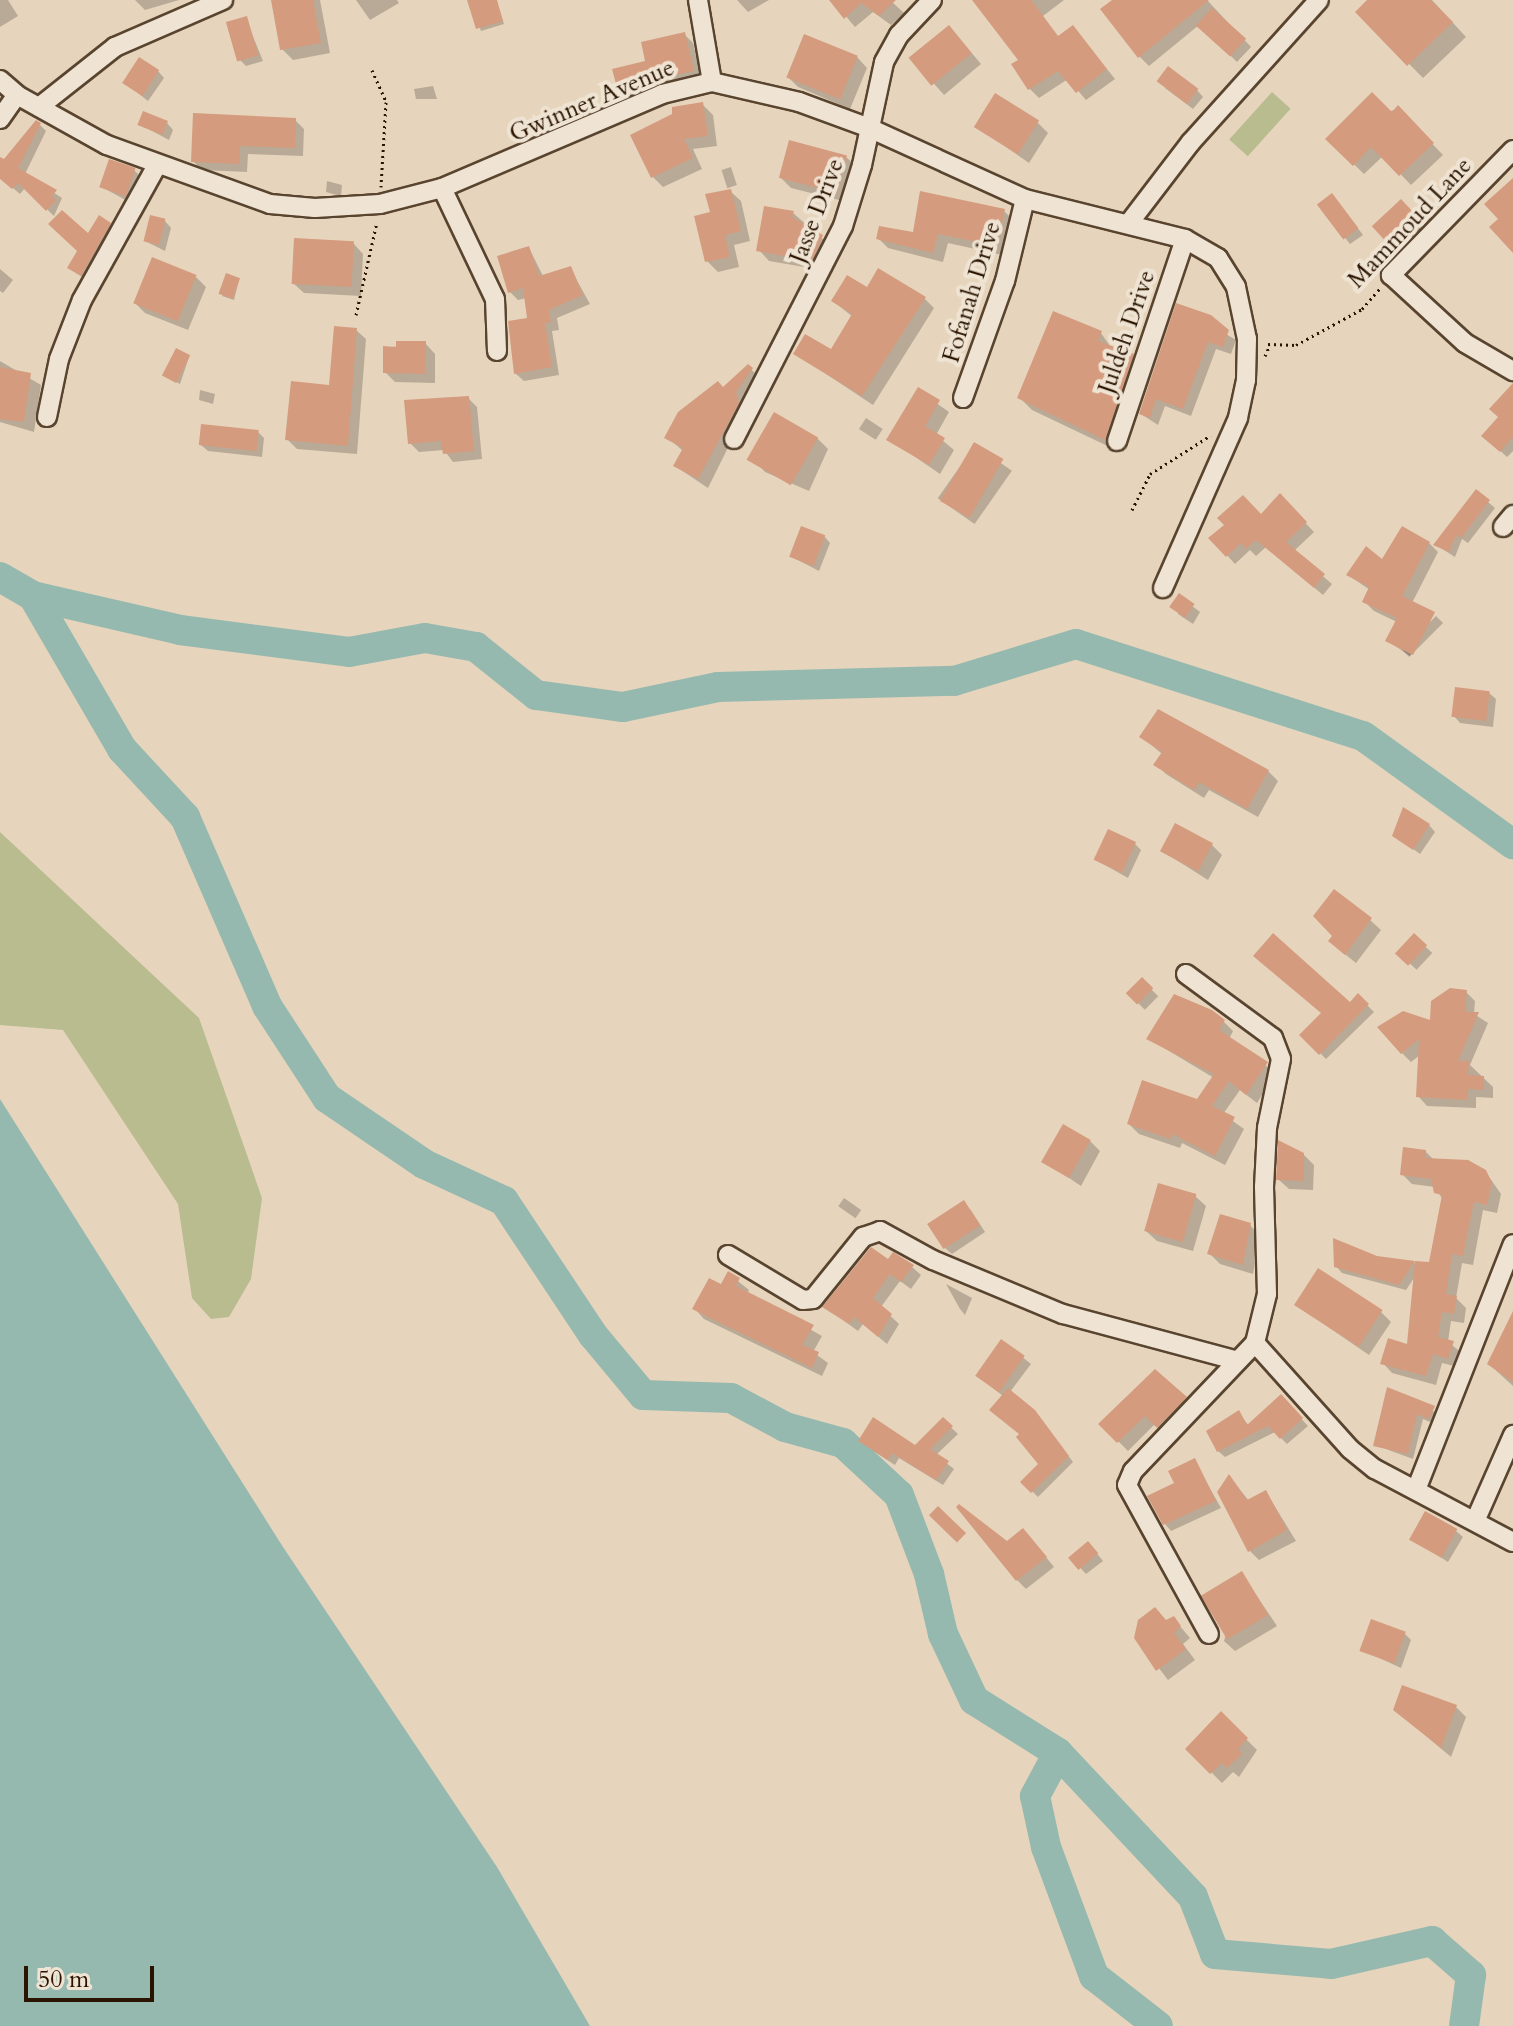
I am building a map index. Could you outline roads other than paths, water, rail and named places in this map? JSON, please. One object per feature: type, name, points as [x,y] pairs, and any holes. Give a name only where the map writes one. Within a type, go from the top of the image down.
[{"type":"street","points":[[39,107],[115,47],[223,0]]},
{"type":"street","points":[[698,0],[712,82]]},
{"type":"street","name":"Jasse Drive","points":[[734,439],[843,226],[862,165],[867,127],[884,62],[899,35],[932,0]]},
{"type":"street","points":[[1129,223],[1191,142],[1319,0]]},
{"type":"street","name":"Gwinner Avenue","points":[[0,80],[17,95],[107,145],[270,204],[315,208],[380,204],[442,188],[662,94],[712,82],[799,102],[867,127],[1025,199],[1185,239],[1208,250],[1236,287],[1247,339],[1238,418],[1163,588]]},
{"type":"street","points":[[0,119],[17,95]]},
{"type":"street","name":"Mammoud Lane","points":[[1513,150],[1391,275],[1444,326],[1513,371]]},
{"type":"street","points":[[47,417],[59,359],[82,300],[157,165]]},
{"type":"street","points":[[442,188],[495,299],[497,351]]},
{"type":"street","name":"Fofanah Drive","points":[[963,398],[1005,281],[1025,199]]},
{"type":"street","name":"Juldeh Drive","points":[[1117,441],[1185,239]]},
{"type":"street","points":[[1186,974],[1280,1048],[1264,1187],[1270,1264],[1255,1343],[1235,1360],[1133,1471],[1127,1485],[1209,1634]]},
{"type":"street","points":[[728,1255],[803,1300],[813,1299],[863,1237],[880,1231],[933,1260],[1063,1314],[1235,1360]]},
{"type":"street","points":[[1416,1490],[1513,1244]]},
{"type":"street","points":[[1255,1343],[1350,1449],[1416,1490],[1476,1519],[1513,1542]]},
{"type":"street","points":[[1476,1519],[1513,1435]]},
{"type":"water","points":[[0,1099],[283,1547],[497,1867],[590,2026],[0,2026]]},
{"type":"waterway","points":[[0,577],[33,596],[180,630],[349,652],[425,638],[476,647],[536,695],[623,707],[718,687],[954,681],[1076,644],[1363,736],[1513,844]]},
{"type":"waterway","points":[[33,596],[122,749],[185,817],[267,1006],[327,1098],[424,1164],[504,1201],[593,1335],[643,1395],[731,1398],[785,1427],[843,1443],[899,1495],[929,1574],[943,1634],[974,1700],[1058,1753],[1193,1897],[1215,1954],[1331,1964],[1432,1941],[1471,1975],[1464,2026]]},
{"type":"waterway","points":[[1058,1753],[1035,1796],[1046,1847],[1094,1976],[1158,2026]]}]
